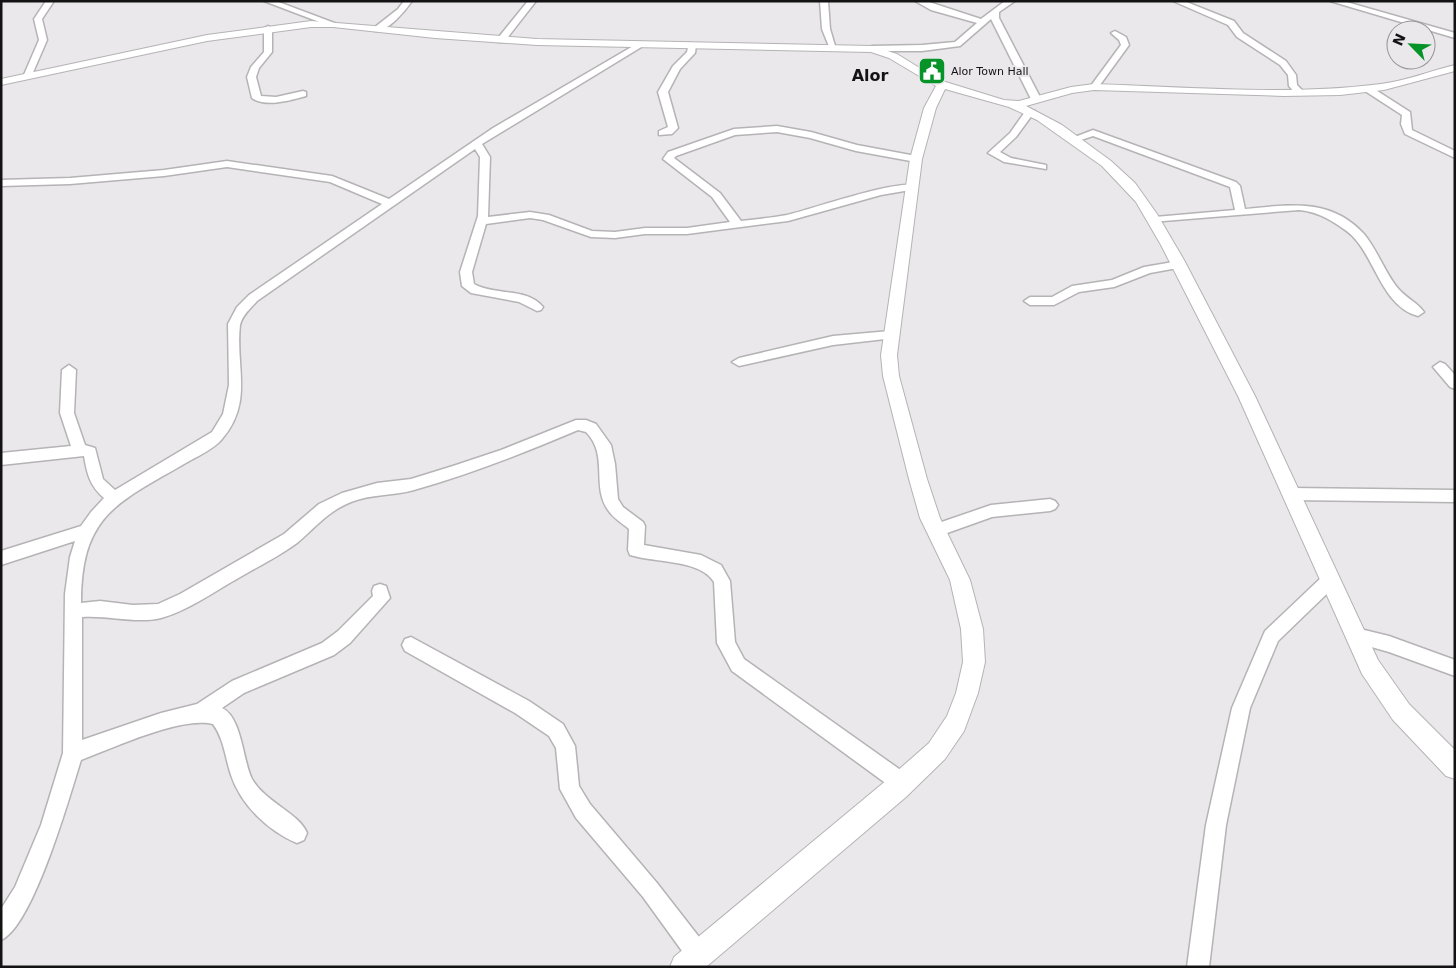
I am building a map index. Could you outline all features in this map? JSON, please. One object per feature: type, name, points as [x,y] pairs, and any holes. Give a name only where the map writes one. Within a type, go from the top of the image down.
[{"type":"main road","points":[[1,82],[207,38],[268,28],[333,24],[501,40],[872,49],[893,56],[942,84],[977,96],[1012,104],[1037,116],[1112,169],[1129,186],[1154,220],[1225,352],[1370,667],[1401,712],[1455,767]]},
{"type":"main road","points":[[1012,104],[1071,90],[1094,87],[1299,92],[1368,90],[1455,68]]},
{"type":"main road","points":[[691,960],[902,783],[937,751],[956,723],[967,693],[974,662],[972,629],[960,580],[936,531],[918,479],[890,376],[890,335],[908,227],[916,159],[930,108],[942,84]]},
{"type":"main road","points":[[1036,99],[1037,116]]},
{"type":"street","points":[[27,77],[34,65],[43,40],[38,19],[50,1]]},
{"type":"street","points":[[378,29],[401,11],[408,1]]},
{"type":"street","points":[[501,40],[532,1]]},
{"type":"street","points":[[824,1],[826,29],[833,47]]},
{"type":"street","points":[[919,1],[934,8],[996,21]]},
{"type":"street","points":[[872,49],[922,48],[957,44],[995,11],[1011,1]]},
{"type":"street","points":[[1177,1],[1231,22],[1240,35],[1266,50],[1283,64],[1292,75],[1292,86],[1299,92]]},
{"type":"street","points":[[1334,1],[1455,36]]},
{"type":"street","points":[[270,2],[333,24]]},
{"type":"street","points":[[995,11],[996,21],[1036,99]]},
{"type":"street","points":[[268,28],[268,52],[258,60],[253,70],[252,81],[257,98],[276,100],[303,94]]},
{"type":"street","points":[[1094,87],[1125,44],[1123,38],[1115,33]]},
{"type":"street","points":[[1,929],[23,894],[51,824],[74,754],[73,611],[78,557],[86,531],[96,516],[114,498],[192,453],[217,436],[230,414],[236,385],[234,324],[241,310],[253,298],[476,144],[535,105],[640,44]]},
{"type":"street","points":[[662,133],[669,132],[672,128],[663,92],[676,68],[691,53],[692,45]]},
{"type":"street","points":[[1368,90],[1407,114],[1406,129],[1408,132],[1455,155]]},
{"type":"street","points":[[1037,116],[993,153],[1008,160],[1042,167]]},
{"type":"street","points":[[738,225],[716,195],[668,159],[672,154],[734,132],[778,129],[810,135],[856,148],[916,159]]},
{"type":"street","points":[[1072,140],[1093,133],[1232,184],[1235,186],[1241,213]]},
{"type":"street","points":[[476,144],[485,157],[481,220],[466,272],[468,286],[475,290],[523,299],[537,307]]},
{"type":"street","points":[[1,183],[70,181],[234,164],[332,179],[390,203]]},
{"type":"street","points":[[481,220],[530,214],[544,216],[580,231],[614,235],[645,231],[688,231],[788,218],[880,192],[912,187]]},
{"type":"street","points":[[1154,220],[1308,207],[1334,217],[1359,237],[1393,293],[1403,304],[1418,312]]},
{"type":"street","points":[[1030,301],[1054,301],[1076,289],[1114,283],[1148,270],[1179,265]]},
{"type":"street","points":[[739,362],[845,338],[890,335]]},
{"type":"street","points":[[1440,367],[1455,384]]},
{"type":"street","points":[[69,370],[67,413],[79,450]]},
{"type":"street","points":[[73,611],[100,608],[133,612],[159,611],[186,599],[290,539],[324,508],[347,497],[377,489],[411,485],[506,454],[576,425],[585,425],[592,427],[601,439],[609,458],[609,495],[613,506],[637,526],[636,550],[700,562],[715,570],[722,581],[726,643],[738,666],[902,783]]},
{"type":"street","points":[[1,460],[79,450],[90,452],[96,480],[114,498]]},
{"type":"street","points":[[1291,494],[1455,496]]},
{"type":"street","points":[[936,531],[991,512],[1050,505]]},
{"type":"street","points":[[1,558],[86,531]]},
{"type":"street","points":[[1198,967],[1216,825],[1241,708],[1271,636],[1330,580]]},
{"type":"street","points":[[74,754],[162,722],[201,712],[238,687],[328,649],[344,636],[382,598],[380,591]]},
{"type":"street","points":[[1356,636],[1399,647],[1455,668]]},
{"type":"street","points":[[411,645],[522,707],[556,730],[566,746],[570,789],[583,811],[650,890],[691,960]]},
{"type":"street","points":[[201,712],[219,716],[229,728],[244,783],[257,804],[297,834]]},
{"type":"place","name":"Alor Town Hall","points":[[932,71]]},
{"type":"district","name":"Alor","points":[[870,75]]}]
